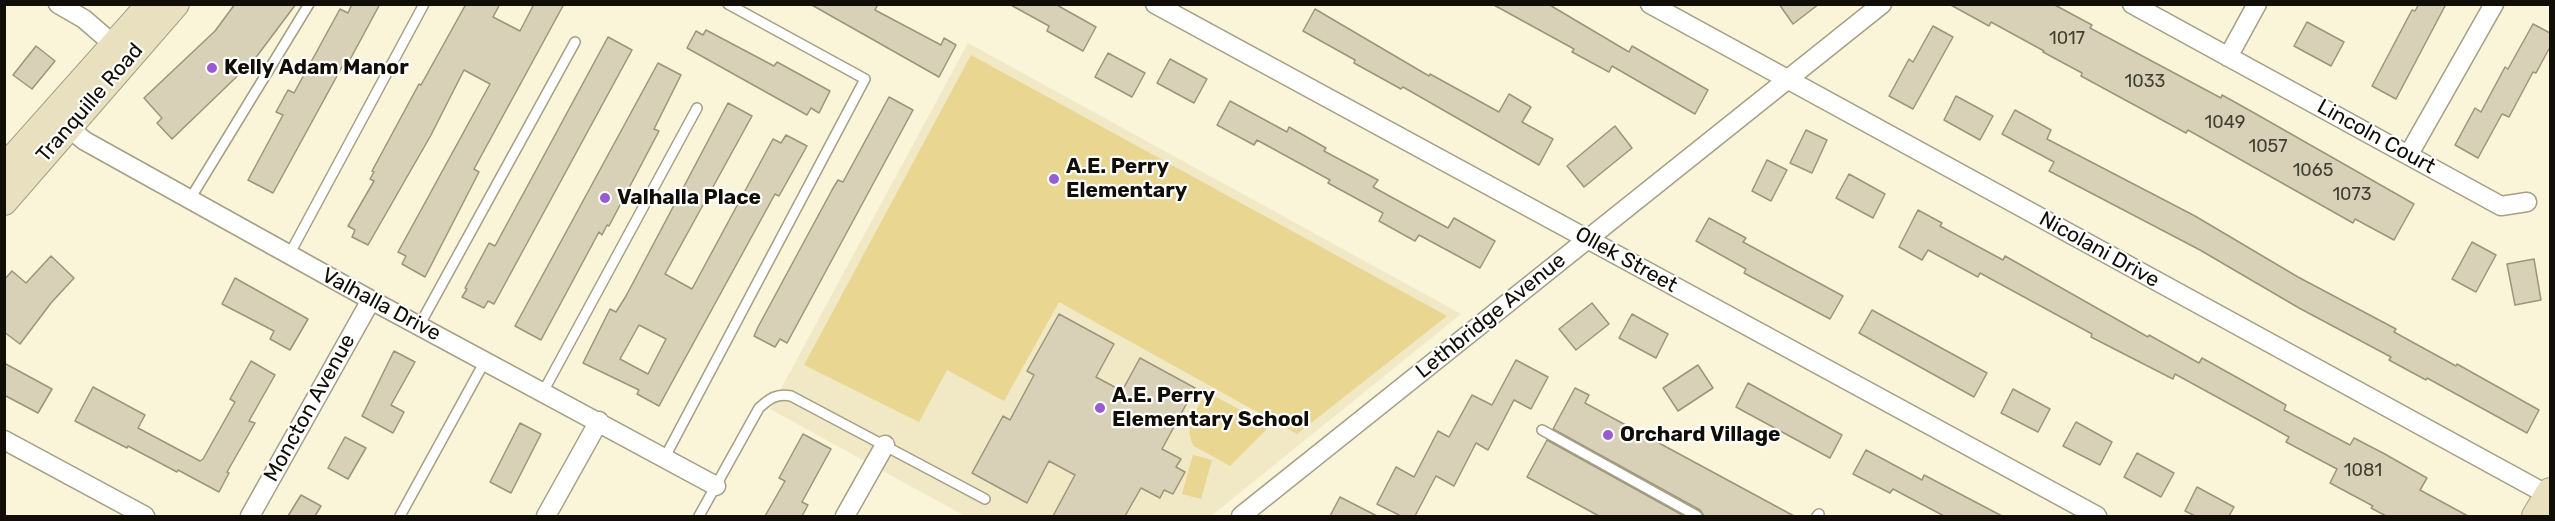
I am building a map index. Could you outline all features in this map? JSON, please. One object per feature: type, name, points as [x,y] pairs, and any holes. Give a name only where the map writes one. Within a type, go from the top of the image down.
[{"type":"main road","name":"Tranquille Road","points":[[121,51],[150,4]]},
{"type":"main road","name":"Tranquille Road","points":[[4,202],[60,121],[121,51],[176,4]]},
{"type":"main road","name":"Tranquille Road","points":[[4,168],[60,121]]},
{"type":"street","points":[[58,4],[84,19],[121,51]]},
{"type":"street","name":"Ollek Street","points":[[1155,4],[2097,516]]},
{"type":"street","name":"Nicolani Drive","points":[[1650,4],[2545,501]]},
{"type":"street","name":"Lethbridge Avenue","points":[[1241,516],[1882,4]]},
{"type":"street","name":"Lincoln Court","points":[[2132,4],[2501,206],[2527,202]]},
{"type":"street","points":[[2228,57],[2257,4]]},
{"type":"street","points":[[2409,154],[2494,4]]},
{"type":"street","name":"Valhalla Drive","points":[[60,121],[85,141],[289,255],[716,486]]},
{"type":"street","name":"Moncton Avenue","points":[[250,516],[371,300]]},
{"type":"street","points":[[546,516],[599,421]]},
{"type":"street","points":[[4,440],[146,516]]},
{"type":"street","points":[[845,516],[885,445]]},
{"type":"lane","points":[[190,199],[309,4]]},
{"type":"lane","points":[[289,255],[424,4]]},
{"type":"lane","points":[[665,457],[865,79],[728,4]]},
{"type":"lane","points":[[419,326],[575,42]]},
{"type":"lane","points":[[543,392],[697,108]]},
{"type":"lane","points":[[400,516],[485,361]]},
{"type":"lane","points":[[699,516],[759,408],[772,397],[783,395],[790,396],[985,499]]},
{"type":"lane","points":[[1542,430],[1697,516]]},
{"type":"shaded area","name":"A.E. Perry Elementary","points":[[968,43],[1461,314],[1211,516],[965,516],[770,409]]},
{"type":"shaded area","name":"A.E. Perry Elementary","points":[[971,55],[1447,316],[1297,434],[1059,302],[1004,401],[947,370],[919,422],[804,365]]},
{"type":"shaded area","points":[[1207,392],[1270,426],[1230,466],[1194,446],[1191,439],[1192,418]]},
{"type":"shaded area","points":[[1193,455],[1212,460],[1201,499],[1182,494]]},
{"type":"building","name":"Kelly Adam Manor","points":[[235,4],[296,4],[254,60],[172,139],[157,123],[162,118],[144,98],[215,31]]},
{"type":"building","points":[[352,4],[380,4],[346,67],[343,65],[273,193],[248,180],[283,115],[276,112],[288,90],[294,93],[340,9],[348,13]]},
{"type":"building","points":[[466,4],[500,4],[493,17],[520,31],[534,4],[564,4],[474,169],[479,172],[425,277],[402,264],[406,256],[398,252],[490,84],[464,70],[431,135],[368,245],[352,237],[355,230],[348,226],[374,181],[370,179],[374,172],[372,171]]},
{"type":"building","points":[[810,4],[878,4],[875,10],[941,45],[944,38],[956,45],[939,77]]},
{"type":"building","points":[[1009,4],[1055,4],[1096,27],[1083,51],[1047,31],[1049,26]]},
{"type":"building","points":[[1492,4],[1548,4],[1629,52],[1632,46],[1708,90],[1695,114],[1612,66],[1609,72],[1572,52],[1574,49]]},
{"type":"building","points":[[1779,4],[1819,4],[1793,24]]},
{"type":"building","points":[[1949,4],[2053,4],[2092,25],[2090,28],[2221,98],[2222,95],[2414,204],[2394,240],[2355,219],[2353,223],[2188,130],[2186,133],[2081,76],[2082,73],[1991,22],[1989,26]]},
{"type":"building","points":[[2419,4],[2446,4],[2396,99],[2372,86],[2412,10],[2415,11]]},
{"type":"building","points":[[1315,9],[1429,76],[1430,74],[1499,112],[1509,94],[1531,107],[1522,122],[1553,139],[1539,165],[1403,87],[1401,89],[1354,63],[1355,60],[1303,31]]},
{"type":"building","points":[[2307,22],[2344,42],[2331,66],[2294,46]]},
{"type":"building","points":[[2533,24],[2550,33],[2550,47],[2536,73],[2533,72],[2509,117],[2502,114],[2478,158],[2455,145],[2475,108],[2481,112],[2505,67],[2508,69]]},
{"type":"building","points":[[1933,26],[1953,37],[1913,109],[1889,96],[1909,59],[1913,62]]},
{"type":"building","points":[[706,30],[774,66],[777,62],[830,91],[819,113],[811,108],[807,115],[687,48],[696,31],[703,35]]},
{"type":"building","name":"Valhalla Place","points":[[608,37],[632,50],[494,304],[488,301],[484,308],[462,297],[489,243],[495,246]]},
{"type":"building","points":[[36,46],[55,61],[32,89],[13,75]]},
{"type":"building","points":[[1108,53],[1145,73],[1132,97],[1095,77]]},
{"type":"building","points":[[1170,59],[1207,79],[1194,103],[1157,83]]},
{"type":"building","name":"Valhalla Place","points":[[658,63],[681,75],[654,129],[659,131],[609,226],[607,225],[602,235],[599,232],[541,340],[515,326]]},
{"type":"building","points":[[1956,96],[1993,116],[1980,140],[1944,120]]},
{"type":"building","points":[[889,97],[913,110],[787,343],[780,339],[775,347],[754,336],[758,327],[832,190],[838,180],[843,182]]},
{"type":"building","points":[[1230,101],[1287,132],[1289,127],[1326,148],[1324,151],[1378,180],[1373,187],[1448,228],[1454,218],[1495,241],[1480,268],[1419,235],[1415,241],[1379,221],[1383,213],[1328,183],[1330,180],[1257,140],[1254,145],[1217,125]]},
{"type":"building","points":[[728,103],[752,116],[665,274],[692,289],[773,139],[781,143],[786,135],[807,146],[779,196],[775,194],[659,406],[637,394],[639,390],[583,363],[610,309],[616,312]],"holes":[[[639,325],[666,339],[648,374],[620,359]]]},
{"type":"building","points":[[2015,110],[2051,130],[2047,139],[2195,216],[2298,277],[2396,329],[2394,332],[2539,410],[2527,433],[2427,378],[2426,380],[2389,360],[2391,357],[2299,308],[2200,250],[2049,171],[2054,162],[2002,134]]},
{"type":"building","points":[[1615,126],[1632,148],[1584,187],[1567,166]]},
{"type":"building","points":[[1806,130],[1827,140],[1812,173],[1790,163]]},
{"type":"building","points":[[1767,160],[1787,170],[1771,201],[1752,191]]},
{"type":"building","points":[[1849,174],[1885,194],[1873,218],[1836,198]]},
{"type":"building","points":[[1918,210],[1942,223],[1940,226],[2003,260],[2005,256],[2148,337],[2149,335],[2199,363],[2202,358],[2286,405],[2284,410],[2350,445],[2354,438],[2383,453],[2427,478],[2420,490],[2468,516],[2386,516],[2371,508],[2373,506],[2330,483],[2337,469],[2286,442],[2289,437],[2237,408],[2175,374],[2173,379],[2091,337],[2092,334],[1980,273],[1978,277],[1928,250],[1922,260],[1899,247]]},
{"type":"building","points":[[1709,218],[1746,238],[1743,242],[1843,296],[1830,319],[1744,273],[1746,269],[1696,241]]},
{"type":"building","points":[[2472,242],[2496,255],[2476,292],[2452,279]]},
{"type":"building","points":[[51,256],[74,278],[51,303],[20,344],[4,332],[4,280],[12,271],[26,283]]},
{"type":"building","points":[[2534,259],[2541,300],[2515,305],[2507,264]]},
{"type":"building","points":[[235,278],[308,319],[290,350],[270,339],[274,331],[222,304]]},
{"type":"building","points":[[1592,303],[1609,324],[1576,350],[1559,329]]},
{"type":"building","points":[[1872,310],[1987,373],[1974,397],[1859,333]]},
{"type":"building","name":"A.E. Perry Elementary School","points":[[1059,314],[1114,344],[1096,377],[1122,391],[1140,358],[1195,388],[1162,449],[1181,459],[1176,467],[1185,472],[1173,494],[1164,490],[1160,498],[1141,488],[1125,516],[1053,516],[1075,475],[1049,461],[1027,503],[972,473],[1003,416],[1010,420],[1034,375],[1027,371]]},
{"type":"building","points":[[1632,314],[1668,334],[1656,358],[1619,338]]},
{"type":"building","points":[[394,351],[415,362],[391,405],[404,412],[393,433],[362,416]]},
{"type":"building","points":[[1516,360],[1548,377],[1531,409],[1514,400],[1488,450],[1476,443],[1454,486],[1436,476],[1415,516],[1401,516],[1377,504],[1396,467],[1414,477],[1438,431],[1449,437],[1472,395],[1492,405]]},
{"type":"building","points":[[251,361],[275,375],[249,421],[255,423],[227,472],[229,473],[219,492],[75,421],[93,387],[145,415],[138,428],[200,461],[235,402],[230,399]]},
{"type":"building","points":[[4,363],[52,389],[38,413],[4,395]]},
{"type":"building","points":[[1698,365],[1713,388],[1678,411],[1663,388]]},
{"type":"building","points":[[1748,383],[1842,435],[1830,458],[1736,407]]},
{"type":"building","points":[[1575,388],[1589,395],[1585,403],[1794,516],[1704,516],[1700,510],[1553,429]]},
{"type":"building","points":[[2013,389],[2050,409],[2038,432],[2001,413]]},
{"type":"building","points":[[2076,422],[2112,442],[2100,465],[2063,446]]},
{"type":"building","points":[[520,423],[541,434],[511,493],[490,482]]},
{"type":"building","points":[[803,434],[831,449],[802,502],[808,505],[802,516],[765,516],[785,481],[779,478]]},
{"type":"building","points":[[345,437],[366,448],[348,479],[328,468]]},
{"type":"building","name":"Orchard Village","points":[[1547,440],[1684,516],[1599,516],[1527,477]]},
{"type":"building","points":[[1866,450],[1922,480],[1924,475],[2002,516],[1944,516],[1893,489],[1890,493],[1853,474]]},
{"type":"building","points":[[2137,453],[2174,473],[2161,497],[2124,477]]},
{"type":"building","points":[[2197,487],[2234,507],[2229,516],[2195,516],[2185,511]]},
{"type":"building","points":[[301,495],[321,506],[315,516],[288,516]]},
{"type":"building","points":[[1340,497],[1377,516],[1330,516]]},
{"type":"place","name":"Kelly Adam Manor","points":[[212,68]]},
{"type":"place","name":"A.E. Perry Elementary","points":[[1054,179]]},
{"type":"place","name":"Valhalla Place","points":[[605,198]]},
{"type":"place","name":"A.E. Perry Elementary School","points":[[1100,408]]},
{"type":"place","name":"Orchard Village","points":[[1608,435]]}]
